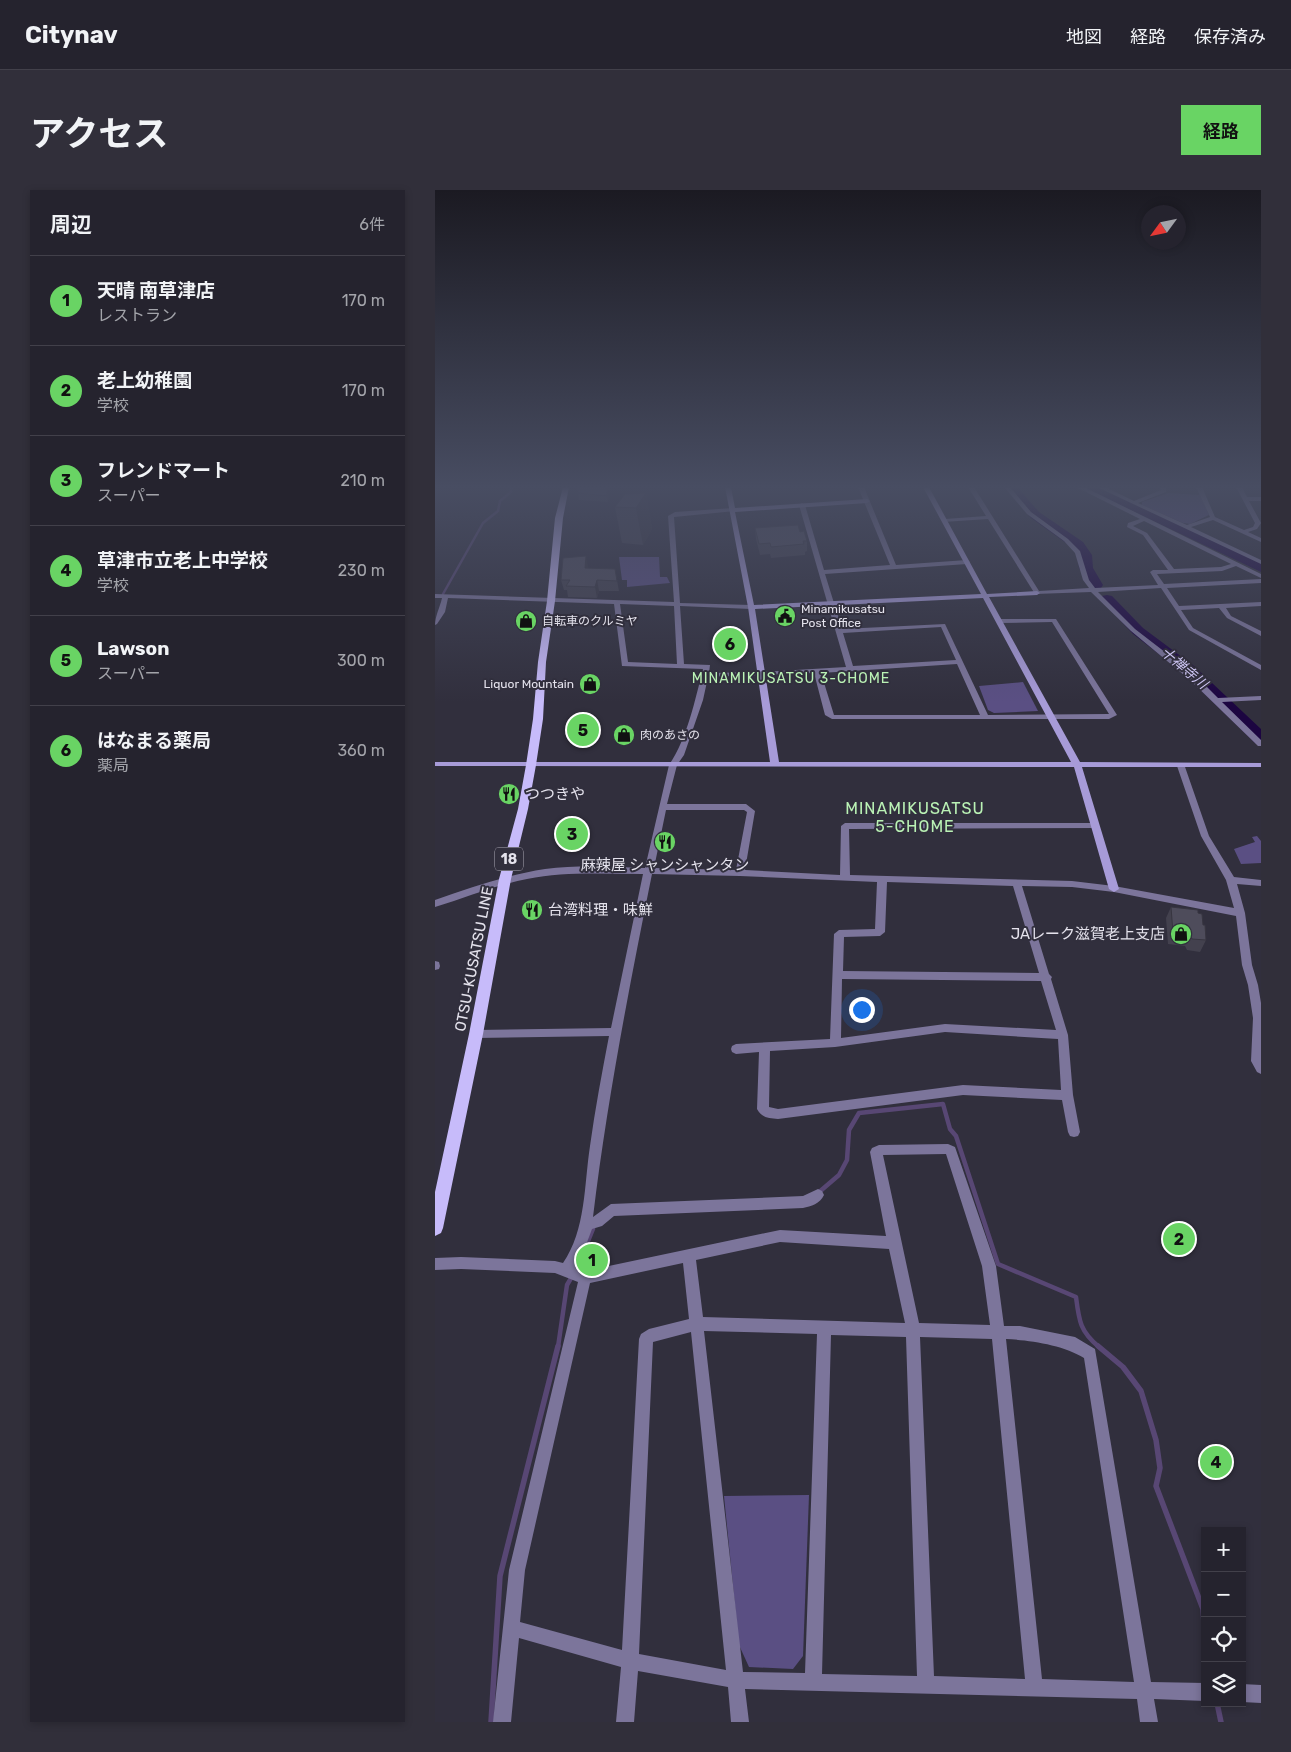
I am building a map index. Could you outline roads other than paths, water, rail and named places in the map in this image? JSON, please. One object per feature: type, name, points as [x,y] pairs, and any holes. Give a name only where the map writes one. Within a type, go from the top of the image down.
[{"type":"main road","name":"OTSU-KUSATSU LINE","points":[[435,1228],[476,1034],[505,879],[523,809],[531,765],[538,719],[541,662],[551,601],[555,558]]},
{"type":"street","points":[[674,558],[681,666]]},
{"type":"street","points":[[742,558],[775,765]]},
{"type":"street","points":[[817,558],[850,669]]},
{"type":"street","points":[[891,558],[894,566]]},
{"type":"street","points":[[965,558],[1077,765],[1114,889]]},
{"type":"street","points":[[1015,558],[1037,593]]},
{"type":"street","points":[[1080,558],[1085,580],[1093,590],[1133,630],[1170,658],[1261,744]]},
{"type":"street","points":[[1162,558],[1172,572]]},
{"type":"street","points":[[1225,558],[1261,576]]},
{"type":"street","points":[[821,572],[967,562]]},
{"type":"street","points":[[1237,564],[1222,569],[1153,572],[1191,629],[1261,668]]},
{"type":"street","points":[[435,596],[751,607],[1261,581]]},
{"type":"street","points":[[435,624],[442,612],[445,597]]},
{"type":"street","points":[[565,1271],[575,1257],[585,1232],[596,1144],[615,1032],[663,807],[673,765],[680,755],[699,700],[707,667],[625,664],[617,603]]},
{"type":"street","points":[[1177,608],[1261,604]]},
{"type":"street","points":[[1221,606],[1229,617],[1261,634]]},
{"type":"street","points":[[817,671],[829,715],[832,717],[1109,718],[1113,715],[1053,620],[1000,621]]},
{"type":"street","points":[[840,631],[943,625],[985,718]]},
{"type":"street","points":[[705,674],[761,674],[960,662]]},
{"type":"street","points":[[1216,700],[1261,698]]},
{"type":"street","points":[[435,764],[1261,765]]},
{"type":"street","points":[[1181,766],[1205,836],[1231,880],[1240,913],[1247,965],[1255,1002],[1257,1061],[1261,1069]]},
{"type":"street","points":[[663,807],[746,807],[751,811],[740,873]]},
{"type":"street","points":[[845,878],[845,826],[1095,826]]},
{"type":"street","points":[[435,904],[505,879],[564,870],[740,873],[1017,884],[1072,884],[1114,889],[1240,913]]},
{"type":"street","points":[[835,1043],[839,934],[880,932],[882,879]]},
{"type":"street","points":[[1231,880],[1261,883]]},
{"type":"street","points":[[1017,884],[1047,977],[1063,1035],[1067,1095],[1074,1132]]},
{"type":"street","points":[[837,975],[1047,977]]},
{"type":"street","points":[[736,1049],[835,1043],[945,1028],[1063,1035]]},
{"type":"street","points":[[476,1034],[615,1032]]},
{"type":"street","points":[[765,1048],[763,1110],[767,1113],[778,1114],[963,1090],[1067,1095]]},
{"type":"street","points":[[926,1684],[913,1329],[876,1152],[879,1150],[948,1149],[951,1151],[989,1266],[998,1333],[1034,1687]]},
{"type":"street","points":[[586,1224],[598,1222],[611,1210],[803,1202],[811,1200],[818,1195]]},
{"type":"street","points":[[435,1264],[461,1263],[555,1267],[585,1278],[780,1236],[894,1243]]},
{"type":"street","points":[[689,1255],[740,1722]]},
{"type":"street","points":[[502,1722],[517,1570],[585,1278]]},
{"type":"street","points":[[625,1722],[630,1661],[646,1339],[649,1336],[697,1324],[1021,1333],[1075,1344],[1090,1354],[1149,1722]]},
{"type":"street","points":[[813,1682],[824,1329]]},
{"type":"street","points":[[511,1628],[630,1661],[736,1680],[1201,1692]]},
{"type":"street","points":[[1246,1694],[1261,1694]]},
{"type":"waterway","points":[[443,594],[463,558]]},
{"type":"waterway","name":"十禅寺川","points":[[1085,558],[1086,568],[1096,585]]},
{"type":"waterway","name":"十禅寺川","points":[[1241,558],[1261,568]]},
{"type":"waterway","name":"十禅寺川","points":[[1107,599],[1138,631],[1188,669],[1261,739]]},
{"type":"waterway","points":[[818,1193],[839,1175],[847,1160],[849,1130],[859,1113],[943,1104],[950,1129],[956,1136],[998,1264],[1076,1297],[1081,1325],[1098,1346]]},
{"type":"waterway","points":[[558,1347],[567,1285],[577,1268],[593,1229]]},
{"type":"waterway","points":[[491,1722],[500,1576],[558,1346]]},
{"type":"waterway","points":[[1098,1346],[1123,1367],[1141,1391],[1156,1440],[1160,1468],[1156,1486],[1203,1609],[1204,1617]]},
{"type":"waterway","points":[[1218,1707],[1221,1722]]},
{"type":"place","name":"Minamikusatsu Post Office","points":[[785,616]]},
{"type":"place","name":"自転車のクルミヤ","points":[[526,621]]},
{"type":"place","name":"はなまる薬局","points":[[730,644]]},
{"type":"place","name":"Liquor Mountain","points":[[590,684]]},
{"type":"place","name":"Lawson","points":[[583,730]]},
{"type":"place","name":"肉のあさの","points":[[624,735]]},
{"type":"place","name":"つつきや","points":[[509,794]]},
{"type":"place","name":"フレンドマート","points":[[572,834]]},
{"type":"place","name":"麻辣屋 シャンシャンタン","points":[[665,842]]},
{"type":"place","name":"台湾料理・味鮮","points":[[532,910]]},
{"type":"place","name":"JAレーク滋賀老上支店","points":[[1181,934]]},
{"type":"place","name":"老上幼稚園","points":[[1179,1239]]},
{"type":"place","name":"天晴 南草津店","points":[[592,1260]]},
{"type":"place","name":"草津市立老上中学校","points":[[1216,1462]]},
{"type":"district","name":"MINAMIKUSATSU 3-CHOME","points":[[791,678]]},
{"type":"district","name":"MINAMIKUSATSU 5-CHOME","points":[[915,817]]}]
